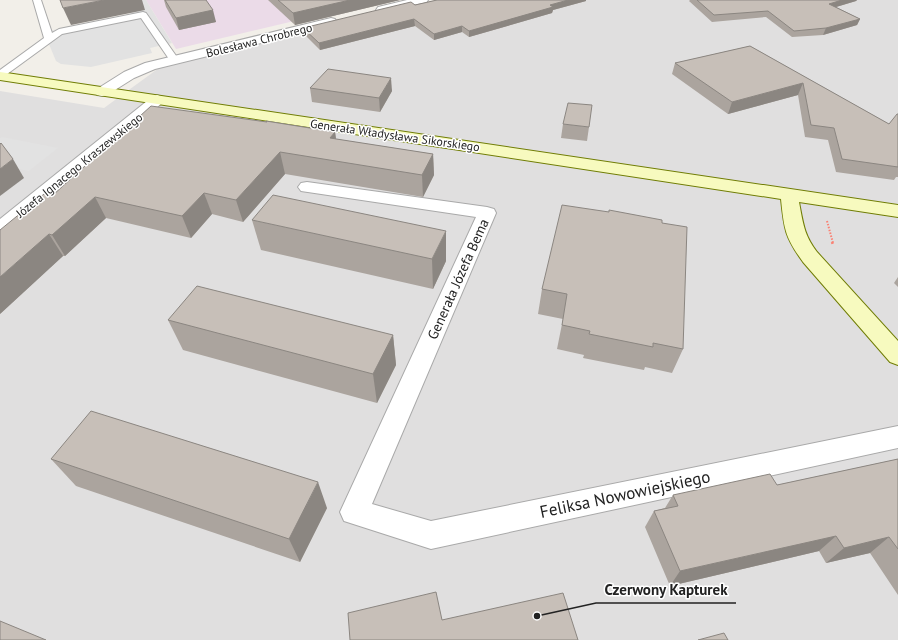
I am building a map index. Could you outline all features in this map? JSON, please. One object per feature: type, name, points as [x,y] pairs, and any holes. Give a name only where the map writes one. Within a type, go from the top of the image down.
[{"type":"main road","name":"Generała Władysława Sikorskiego","points":[[0,75],[102,92],[898,211]]},
{"type":"main road","points":[[789,194],[794,229],[799,242],[810,257],[898,356]]},
{"type":"street","points":[[368,13],[422,0]]},
{"type":"street","name":"Bolesława Chrobrego","points":[[102,92],[138,70],[344,19]]},
{"type":"street","name":"Józefa Ignacego Kraszewskiego","points":[[0,229],[157,100]]},
{"type":"street","name":"Generała Józefa Bema","points":[[307,187],[488,213],[354,512]]},
{"type":"street","name":"Feliksa Nowowiejskiego","points":[[354,512],[431,535],[898,437]]},
{"type":"lane","points":[[37,0],[49,39]]},
{"type":"lane","points":[[0,75],[59,32],[143,15],[174,60]]},
{"type":"shaded area","points":[[146,0],[308,0],[324,14],[176,49]]},
{"type":"shaded area","points":[[146,0],[172,43],[150,48],[152,53],[91,67],[61,64],[56,61],[44,32],[131,14],[123,2]]},
{"type":"shaded area","points":[[444,0],[898,0],[898,640],[0,640],[0,91],[104,108],[159,68]]},
{"type":"shaded area","points":[[2,137],[58,148],[29,171],[0,165],[0,138]]},
{"type":"building","points":[[60,0],[104,0],[63,8]]},
{"type":"building","points":[[165,0],[206,0],[213,10],[176,18]]},
{"type":"building","points":[[278,0],[350,0],[293,13]]},
{"type":"building","points":[[437,0],[568,0],[550,5],[553,7],[469,31],[462,26],[434,34],[414,19],[319,43],[303,28],[411,2],[415,5]]},
{"type":"building","points":[[697,0],[842,0],[829,4],[860,19],[826,28],[794,31],[768,11],[714,15]]},
{"type":"building","points":[[750,46],[889,124],[898,114],[898,167],[842,159],[834,128],[811,125],[803,83],[732,102],[675,63]]},
{"type":"building","points":[[328,69],[391,78],[379,98],[310,88]]},
{"type":"building","points":[[568,103],[592,105],[589,127],[563,124]]},
{"type":"building","points":[[151,106],[267,122],[266,121],[335,132],[330,138],[433,154],[422,175],[280,152],[236,200],[204,193],[182,216],[95,197],[52,235],[49,234],[0,277],[0,230],[44,194],[53,195]]},
{"type":"building","points":[[1,143],[13,159],[0,169],[0,144]]},
{"type":"building","points":[[273,195],[446,231],[432,259],[252,220]]},
{"type":"building","points":[[562,205],[609,212],[609,210],[662,220],[662,223],[687,227],[683,349],[653,343],[653,347],[589,334],[590,331],[562,325],[567,294],[542,289]]},
{"type":"building","points":[[197,286],[393,335],[373,374],[168,320]]},
{"type":"building","points":[[91,411],[318,482],[289,539],[51,459]]},
{"type":"building","points":[[898,459],[898,549],[889,537],[844,548],[836,536],[680,571],[654,511],[678,506],[673,495],[770,474],[777,485]]},
{"type":"building","points":[[436,592],[442,620],[563,593],[578,640],[350,640],[348,613]]},
{"type":"building","points":[[0,621],[46,640],[0,640]]},
{"type":"building","points":[[724,633],[728,640],[698,640]]},
{"type":"place","name":"Czerwony Kapturek","points":[[537,616]]}]
